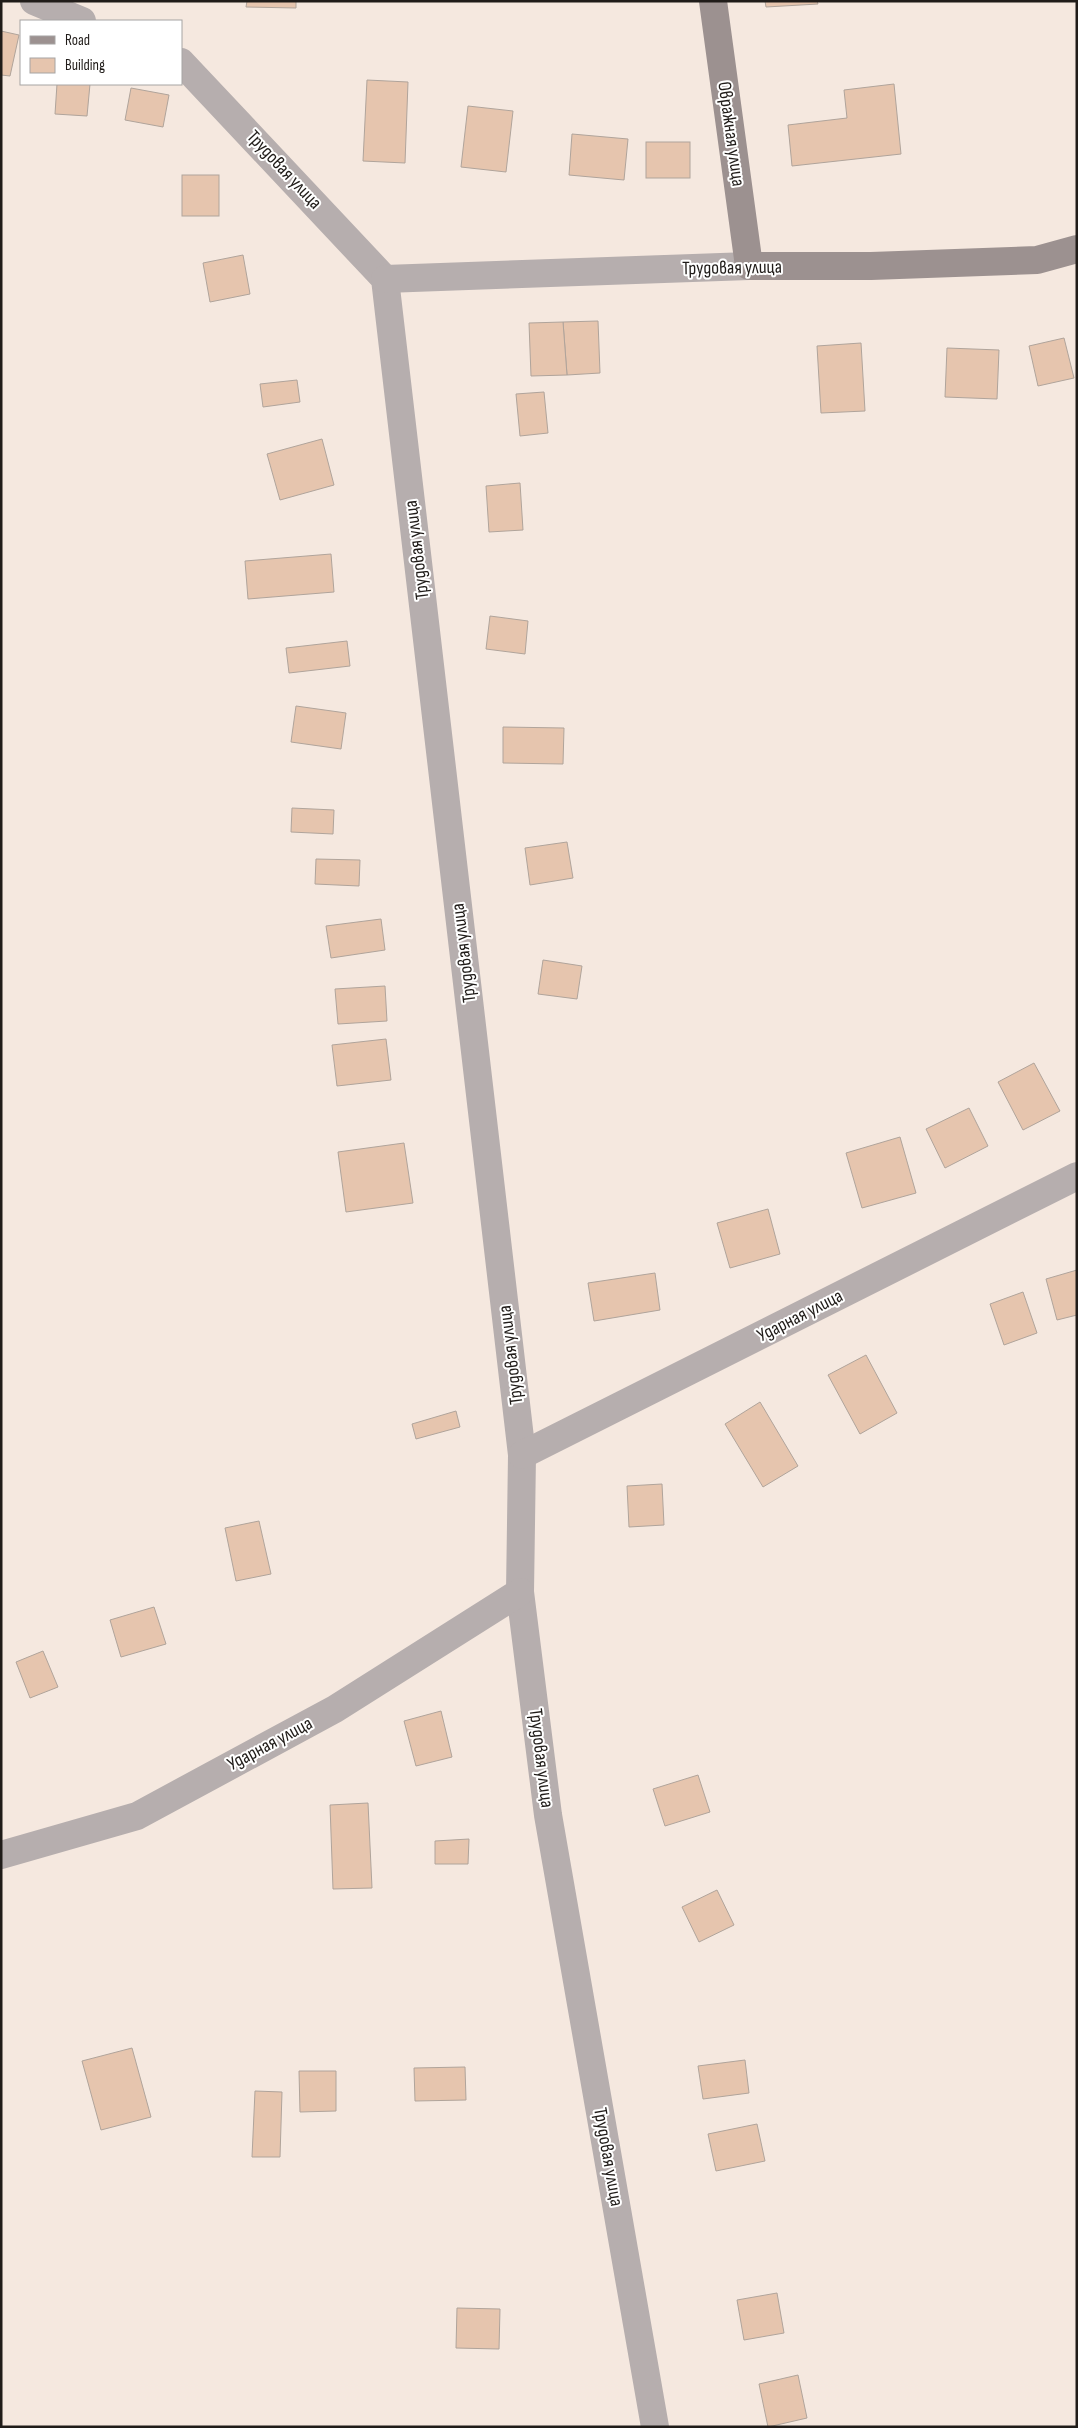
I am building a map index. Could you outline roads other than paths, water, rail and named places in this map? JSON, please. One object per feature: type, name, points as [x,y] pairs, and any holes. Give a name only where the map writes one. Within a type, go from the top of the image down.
[{"type":"street","points":[[34,1],[80,20]]},
{"type":"street","name":"Овражная улица","points":[[713,1],[749,266]]},
{"type":"street","name":"Трудовая улица","points":[[182,63],[386,279],[522,1455],[520,1592],[548,1815],[655,2427]]},
{"type":"street","name":"Трудовая улица","points":[[386,279],[749,266],[871,266],[1037,260],[1077,249]]},
{"type":"street","name":"Ударная улица","points":[[522,1455],[1077,1176]]},
{"type":"street","name":"Ударная улица","points":[[1,1855],[138,1816],[335,1709],[520,1592]]}]
